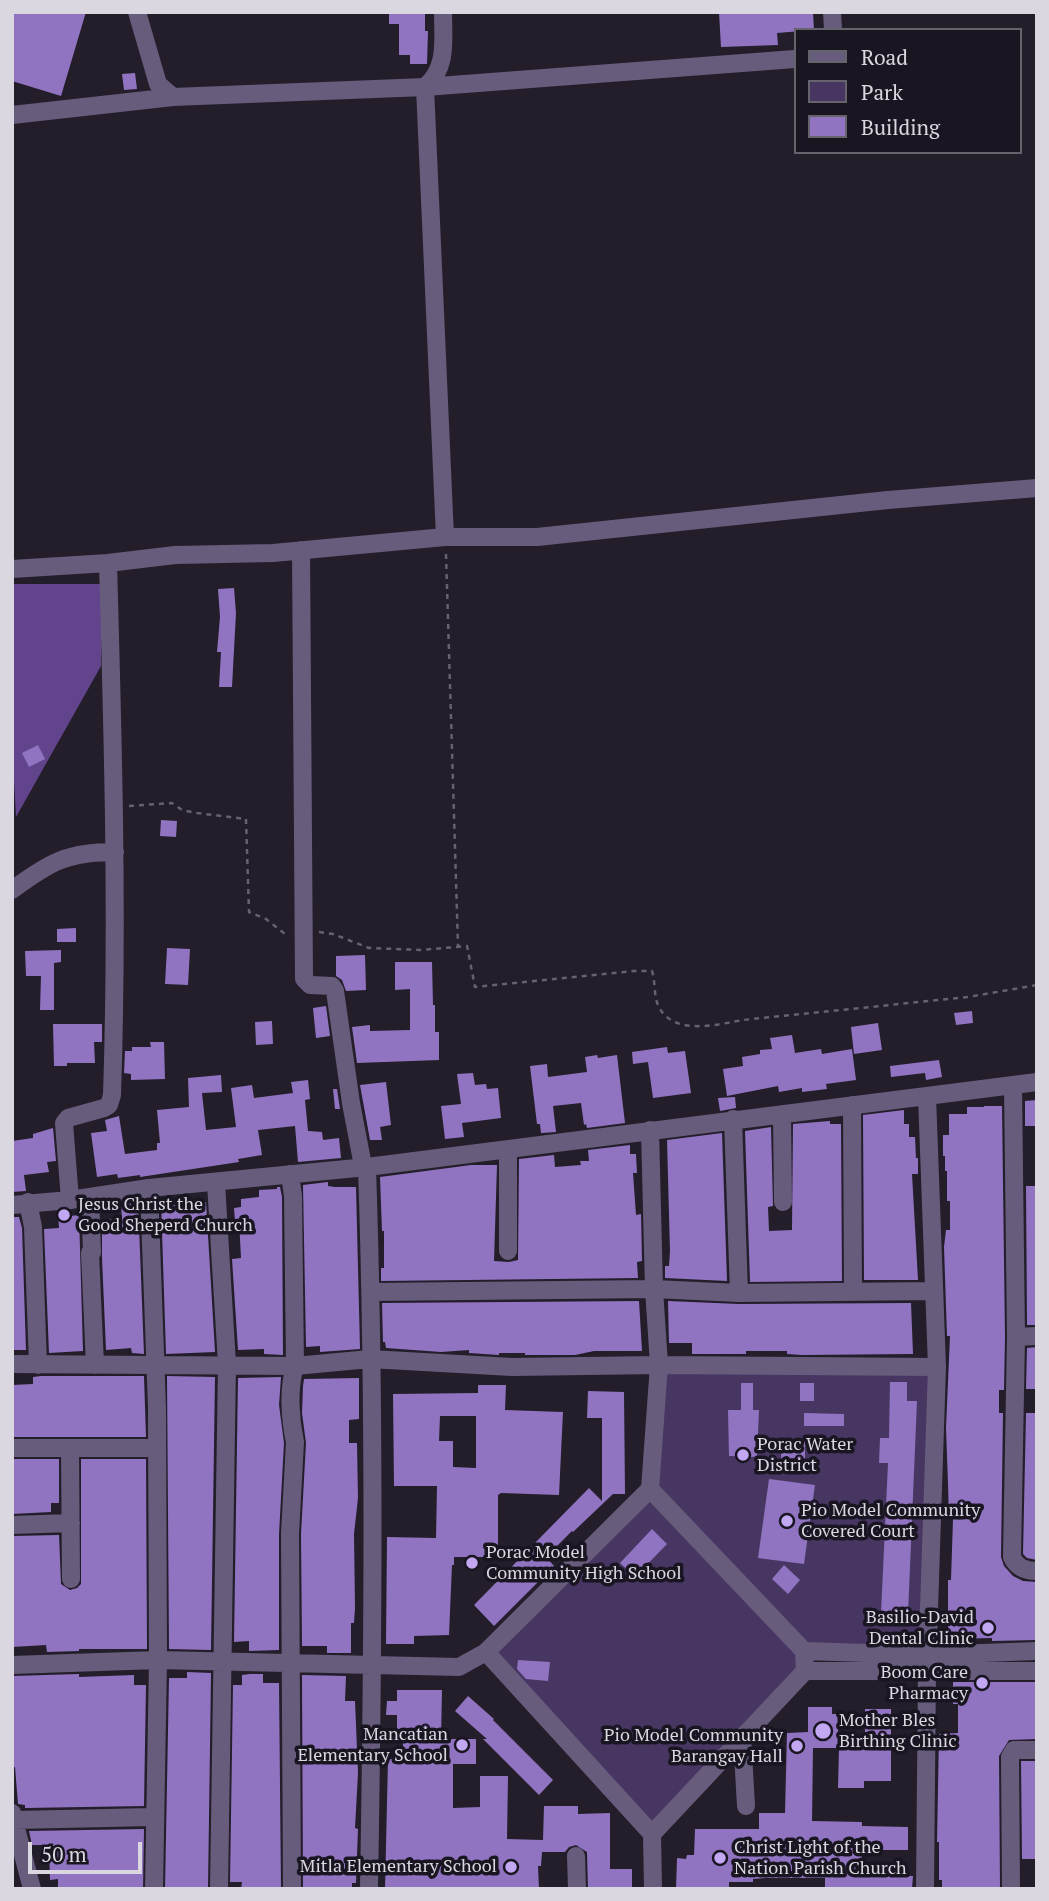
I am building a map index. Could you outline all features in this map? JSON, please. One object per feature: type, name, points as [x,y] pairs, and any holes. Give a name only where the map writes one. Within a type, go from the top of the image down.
[{"type":"street","points":[[137,12],[158,84],[173,97]]},
{"type":"street","points":[[425,86],[435,79],[442,62],[443,12]]},
{"type":"street","points":[[12,115],[173,97],[425,86],[794,59]]},
{"type":"street","points":[[425,86],[445,537]]},
{"type":"street","points":[[12,569],[108,563],[175,555],[301,550],[445,537],[537,537],[888,500],[1037,488]]},
{"type":"street","points":[[301,550],[304,979],[310,985],[328,985],[335,991],[351,1103],[365,1167],[371,1292],[372,1665],[369,1889]]},
{"type":"street","points":[[70,1200],[64,1123],[68,1118],[104,1108],[112,1095],[115,807],[108,563]]},
{"type":"street","points":[[12,890],[58,859],[92,852],[115,852]]},
{"type":"street","points":[[38,1365],[33,1227],[20,1203],[70,1200],[149,1188],[508,1150],[1037,1082]]},
{"type":"street","points":[[1013,1086],[1016,1337],[1012,1558],[1025,1570],[1037,1571]]},
{"type":"street","points":[[925,1889],[927,1663],[937,1367],[927,1096]]},
{"type":"street","points":[[852,1105],[853,1292]]},
{"type":"street","points":[[782,1114],[783,1202]]},
{"type":"street","points":[[733,1119],[739,1293]]},
{"type":"street","points":[[12,1665],[158,1660],[459,1667],[486,1652],[650,1489],[659,1365],[650,1130]]},
{"type":"street","points":[[508,1150],[508,1251]]},
{"type":"street","points":[[290,1174],[293,1196],[295,1366],[291,1378],[295,1442],[290,1534],[292,1889]]},
{"type":"street","points":[[216,1183],[227,1364],[219,1889]]},
{"type":"street","points":[[149,1188],[156,1364],[158,1660],[153,1817],[154,1889]]},
{"type":"street","points":[[90,1197],[90,1287],[95,1365]]},
{"type":"street","points":[[371,1292],[654,1289],[739,1293],[934,1291]]},
{"type":"street","points":[[1016,1337],[1037,1336]]},
{"type":"street","points":[[12,1364],[295,1366],[370,1359],[512,1367],[937,1367]]},
{"type":"street","points":[[12,1448],[156,1448]]},
{"type":"street","points":[[70,1448],[71,1579]]},
{"type":"street","points":[[650,1489],[804,1651],[805,1671]]},
{"type":"street","points":[[12,1525],[71,1523]]},
{"type":"street","points":[[804,1651],[1037,1671]]},
{"type":"street","points":[[652,1833],[805,1671],[927,1663],[1037,1651]]},
{"type":"street","points":[[486,1652],[652,1833],[653,1889]]},
{"type":"street","points":[[742,1736],[746,1806]]},
{"type":"street","points":[[1012,1889],[1010,1757],[1014,1750],[1037,1750]]},
{"type":"street","points":[[32,1889],[13,1817],[153,1817]]},
{"type":"street","points":[[576,1856],[577,1889]]},
{"type":"path","points":[[445,537],[458,946]]},
{"type":"path","points":[[115,807],[172,803],[182,810],[246,819],[249,912],[266,919],[285,934],[295,934]]},
{"type":"path","points":[[320,932],[369,948],[421,950],[467,946],[475,987],[652,971],[657,984],[656,997],[660,1010],[671,1020],[689,1025],[710,1026],[743,1020],[968,997],[1037,985]]},
{"type":"green space","points":[[659,1365],[937,1367],[928,1655],[805,1651],[805,1671],[652,1834],[486,1652],[650,1489]]},
{"type":"shaded area","points":[[12,584],[101,584],[101,666],[16,817],[12,744]]},
{"type":"building","points":[[14,12],[86,12],[61,96],[12,81]]},
{"type":"building","points":[[389,12],[425,12],[425,31],[428,31],[427,64],[410,64],[410,55],[399,55],[399,24],[389,24]]},
{"type":"building","points":[[719,12],[813,12],[814,28],[794,28],[794,32],[777,33],[778,45],[721,47]]},
{"type":"building","points":[[135,73],[137,89],[124,90],[122,74]]},
{"type":"building","points":[[234,588],[236,613],[232,687],[219,687],[221,652],[217,652],[220,617],[218,589]]},
{"type":"building","points":[[38,745],[45,759],[29,767],[22,753]]},
{"type":"building","points":[[161,820],[177,821],[176,837],[160,836]]},
{"type":"building","points":[[76,928],[76,942],[57,942],[57,929]]},
{"type":"building","points":[[167,948],[190,949],[188,985],[165,984]]},
{"type":"building","points":[[61,950],[61,962],[54,963],[54,1010],[40,1010],[41,976],[26,976],[25,951]]},
{"type":"building","points":[[365,955],[366,990],[346,991],[342,980],[336,976],[336,956]]},
{"type":"building","points":[[395,962],[432,962],[439,1060],[357,1063],[352,1027],[370,1025],[370,1031],[410,1030],[410,989],[395,990]]},
{"type":"building","points":[[326,1006],[330,1036],[316,1038],[313,1008]]},
{"type":"building","points":[[972,1011],[973,1023],[956,1025],[954,1013]]},
{"type":"building","points":[[272,1021],[273,1044],[256,1045],[255,1022]]},
{"type":"building","points":[[878,1023],[882,1050],[854,1054],[851,1027]]},
{"type":"building","points":[[53,1024],[102,1024],[102,1042],[94,1042],[95,1063],[54,1066]]},
{"type":"building","points":[[792,1035],[795,1053],[821,1049],[822,1054],[852,1049],[856,1080],[826,1084],[827,1089],[802,1092],[802,1088],[779,1092],[778,1086],[727,1096],[723,1069],[743,1066],[742,1057],[760,1054],[760,1050],[772,1049],[770,1038]]},
{"type":"building","points":[[150,1042],[164,1042],[165,1079],[131,1080],[131,1074],[124,1073],[125,1051],[132,1051],[132,1047],[151,1047]]},
{"type":"building","points":[[667,1047],[668,1053],[685,1051],[691,1093],[653,1098],[648,1062],[633,1064],[632,1052]]},
{"type":"building","points":[[597,1055],[598,1058],[617,1055],[625,1123],[587,1128],[586,1124],[584,1125],[581,1103],[553,1106],[556,1132],[541,1133],[540,1124],[537,1124],[530,1066],[547,1064],[548,1077],[587,1072],[585,1057]]},
{"type":"building","points":[[939,1060],[942,1077],[926,1080],[925,1073],[891,1077],[890,1066]]},
{"type":"building","points":[[473,1073],[475,1085],[486,1084],[487,1089],[498,1088],[501,1118],[462,1123],[464,1137],[445,1139],[441,1106],[461,1104],[457,1074]]},
{"type":"building","points":[[221,1075],[222,1092],[202,1093],[206,1130],[236,1127],[231,1088],[252,1085],[254,1098],[293,1093],[291,1082],[308,1080],[310,1099],[305,1100],[308,1131],[322,1132],[323,1140],[339,1138],[341,1158],[298,1162],[295,1126],[258,1130],[262,1155],[238,1159],[239,1162],[140,1177],[118,1178],[117,1174],[97,1177],[91,1133],[107,1131],[105,1120],[119,1116],[125,1154],[157,1150],[157,1143],[160,1143],[157,1110],[189,1107],[188,1078]]},
{"type":"building","points":[[386,1082],[391,1125],[380,1127],[382,1140],[370,1140],[360,1085]]},
{"type":"building","points":[[333,1089],[337,1089],[340,1109],[335,1109]]},
{"type":"building","points":[[735,1097],[736,1108],[720,1111],[718,1098]]},
{"type":"building","points":[[1037,1100],[1037,1126],[1025,1126],[1025,1101]]},
{"type":"building","points":[[1002,1106],[1005,1337],[1004,1390],[999,1390],[999,1413],[1003,1413],[1001,1557],[1004,1566],[1013,1576],[1023,1581],[1037,1582],[1037,1640],[948,1639],[948,1580],[951,1580],[953,1519],[949,1519],[946,1428],[950,1336],[947,1336],[944,1247],[946,1230],[950,1230],[950,1201],[947,1201],[943,1135],[949,1135],[949,1114],[967,1114],[967,1107]]},
{"type":"building","points":[[904,1110],[904,1124],[909,1124],[909,1137],[915,1137],[918,1158],[918,1174],[912,1174],[918,1280],[864,1280],[863,1115]]},
{"type":"building","points":[[830,1121],[830,1124],[841,1124],[842,1281],[750,1282],[745,1131],[771,1127],[773,1206],[768,1207],[769,1231],[792,1230],[793,1124]]},
{"type":"building","points":[[53,1128],[56,1161],[47,1162],[49,1172],[24,1175],[26,1191],[12,1192],[12,1141],[33,1138],[33,1134]]},
{"type":"building","points":[[722,1133],[727,1281],[665,1278],[665,1266],[669,1266],[670,1251],[667,1140]]},
{"type":"building","points":[[630,1145],[630,1154],[636,1154],[637,1173],[633,1173],[636,1215],[641,1214],[642,1261],[637,1262],[638,1278],[381,1281],[381,1268],[384,1268],[384,1231],[380,1177],[471,1165],[497,1165],[494,1261],[509,1262],[518,1260],[519,1159],[554,1155],[555,1167],[581,1165],[580,1161],[589,1161],[588,1150]]},
{"type":"building","points":[[328,1182],[328,1186],[356,1187],[360,1349],[320,1352],[320,1346],[306,1347],[303,1185]]},
{"type":"building","points":[[1026,1186],[1037,1186],[1037,1325],[1027,1325]]},
{"type":"building","points":[[280,1187],[282,1197],[283,1355],[264,1354],[264,1349],[238,1350],[232,1259],[241,1258],[239,1220],[235,1221],[234,1208],[241,1207],[241,1199],[259,1197],[259,1190]]},
{"type":"building","points":[[181,1199],[181,1202],[206,1202],[215,1352],[166,1354],[161,1201]]},
{"type":"building","points":[[138,1201],[144,1354],[132,1353],[131,1348],[106,1350],[102,1258],[102,1220],[122,1219],[121,1204]]},
{"type":"building","points":[[70,1211],[70,1216],[79,1215],[83,1351],[49,1353],[44,1229],[59,1228],[58,1212]]},
{"type":"building","points":[[12,1217],[19,1217],[22,1228],[26,1350],[14,1350],[12,1346]]},
{"type":"building","points":[[639,1301],[642,1351],[594,1351],[575,1355],[499,1355],[469,1353],[469,1350],[441,1352],[386,1348],[383,1342],[382,1303]]},
{"type":"building","points":[[668,1301],[739,1304],[911,1303],[913,1354],[802,1355],[787,1354],[787,1351],[746,1351],[746,1354],[692,1354],[692,1343],[669,1343]]},
{"type":"building","points":[[1037,1347],[1037,1389],[1026,1389],[1027,1348]]},
{"type":"building","points":[[144,1376],[146,1437],[12,1437],[12,1385],[33,1384],[33,1377]]},
{"type":"building","points":[[167,1376],[215,1377],[211,1650],[169,1649]]},
{"type":"building","points":[[281,1377],[279,1405],[284,1443],[279,1534],[279,1650],[249,1651],[249,1641],[234,1642],[238,1378]]},
{"type":"building","points":[[359,1378],[359,1419],[349,1420],[349,1443],[357,1443],[358,1498],[354,1534],[355,1608],[354,1623],[351,1623],[351,1653],[327,1653],[327,1646],[302,1646],[301,1534],[306,1443],[302,1413],[303,1386],[304,1379]]},
{"type":"building","points":[[890,1382],[907,1382],[907,1401],[917,1401],[908,1614],[881,1613],[888,1463],[879,1463],[880,1438],[889,1438]]},
{"type":"building","points":[[741,1383],[753,1383],[753,1410],[759,1410],[757,1457],[729,1456],[728,1410],[741,1410]]},
{"type":"building","points":[[800,1383],[814,1383],[814,1401],[800,1401]]},
{"type":"building","points":[[478,1385],[506,1385],[505,1410],[563,1412],[559,1495],[498,1495],[498,1557],[454,1557],[449,1635],[414,1636],[414,1644],[386,1644],[387,1537],[436,1538],[437,1486],[394,1486],[393,1394],[478,1393]],"holes":[[[440,1416],[476,1416],[476,1468],[453,1467],[453,1441],[439,1441]]]},
{"type":"building","points":[[588,1391],[624,1392],[625,1494],[613,1494],[546,1557],[554,1566],[494,1626],[474,1605],[589,1488],[602,1501],[602,1418],[587,1418]]},
{"type":"building","points":[[804,1413],[844,1414],[844,1426],[804,1426]]},
{"type":"building","points":[[1026,1413],[1037,1413],[1037,1560],[1027,1558],[1023,1554]]},
{"type":"building","points":[[782,1440],[805,1441],[805,1458],[781,1458]]},
{"type":"building","points":[[12,1459],[59,1459],[59,1503],[51,1503],[51,1512],[12,1514]]},
{"type":"building","points":[[81,1459],[146,1459],[147,1649],[47,1652],[46,1645],[12,1647],[12,1536],[59,1535],[61,1584],[70,1590],[81,1584]]},
{"type":"building","name":"Pio Model Community Covered Court","points":[[769,1479],[815,1485],[804,1564],[758,1558]]},
{"type":"building","points":[[652,1529],[667,1544],[635,1577],[620,1563]]},
{"type":"building","points":[[784,1565],[800,1580],[788,1594],[772,1579]]},
{"type":"building","points":[[518,1660],[550,1662],[548,1681],[526,1679],[517,1669]]},
{"type":"building","points":[[187,1672],[211,1673],[208,1889],[165,1889],[169,1678],[187,1678]]},
{"type":"building","points":[[79,1674],[79,1677],[134,1675],[134,1685],[146,1685],[144,1806],[25,1808],[25,1805],[18,1804],[15,1767],[12,1768],[12,1676]]},
{"type":"building","points":[[263,1674],[263,1683],[279,1683],[281,1889],[241,1889],[242,1882],[230,1882],[233,1685],[242,1685],[242,1675]]},
{"type":"building","points":[[302,1675],[346,1676],[345,1701],[355,1701],[358,1773],[355,1828],[358,1829],[356,1883],[352,1883],[352,1889],[303,1889]]},
{"type":"building","points":[[953,1682],[1037,1682],[1037,1739],[1009,1740],[999,1756],[1000,1889],[942,1889],[942,1880],[939,1880],[939,1734],[958,1733],[958,1704],[953,1704]]},
{"type":"building","name":"Mitla Elementary School","points":[[397,1690],[442,1690],[441,1739],[476,1739],[476,1764],[453,1764],[453,1808],[480,1807],[480,1776],[508,1776],[507,1839],[543,1840],[544,1806],[578,1806],[578,1814],[610,1813],[610,1869],[632,1869],[632,1889],[588,1889],[587,1852],[576,1845],[565,1852],[542,1852],[541,1866],[538,1866],[539,1889],[385,1889],[388,1759],[403,1759],[403,1730],[397,1730],[397,1715],[386,1715],[387,1701],[397,1701]]},
{"type":"building","points":[[468,1696],[553,1780],[539,1795],[483,1739],[487,1739],[455,1711]]},
{"type":"building","points":[[808,1707],[832,1707],[832,1714],[838,1714],[838,1736],[865,1736],[865,1709],[891,1709],[891,1781],[864,1781],[864,1788],[838,1788],[839,1748],[813,1748],[812,1821],[862,1822],[862,1826],[908,1827],[908,1850],[862,1850],[861,1875],[913,1876],[912,1889],[825,1889],[825,1878],[766,1878],[753,1879],[753,1882],[729,1882],[729,1889],[676,1889],[677,1858],[686,1859],[687,1855],[694,1855],[695,1829],[759,1829],[759,1813],[785,1813],[787,1733],[808,1732]]},
{"type":"building","points":[[1021,1761],[1037,1761],[1037,1859],[1022,1859]]},
{"type":"building","points":[[144,1829],[143,1889],[58,1889],[58,1879],[50,1880],[49,1845],[32,1845],[29,1831]]},
{"type":"place","name":"Jesus Christ the Good Sheperd Church","points":[[64,1215]]},
{"type":"place","name":"Porac Water District","points":[[743,1455]]},
{"type":"place","name":"Pio Model Community Covered Court","points":[[787,1521]]},
{"type":"place","name":"Porac Model Community High School","points":[[472,1563]]},
{"type":"place","name":"Basilio-David Dental Clinic","points":[[988,1628]]},
{"type":"place","name":"Boom Care Pharmacy","points":[[982,1683]]},
{"type":"place","name":"Mother Bles Birthing Clinic","points":[[823,1731]]},
{"type":"place","name":"Mancatian Elementary School","points":[[462,1745]]},
{"type":"place","name":"Pio Model Community Barangay Hall","points":[[797,1746]]},
{"type":"place","name":"Christ Light of the Nation Parish Church","points":[[720,1858]]},
{"type":"place","name":"Mitla Elementary School","points":[[511,1867]]}]
